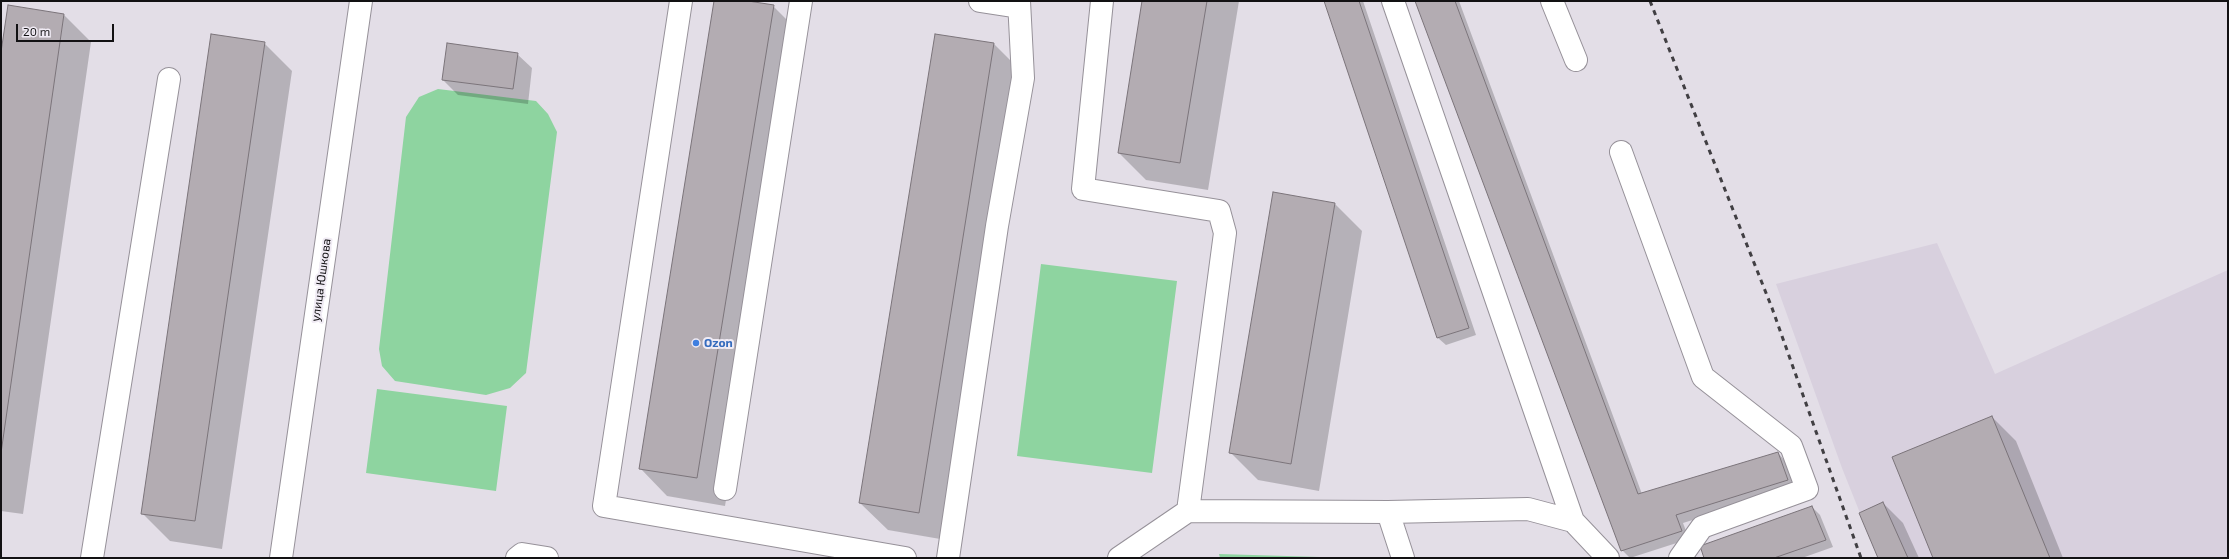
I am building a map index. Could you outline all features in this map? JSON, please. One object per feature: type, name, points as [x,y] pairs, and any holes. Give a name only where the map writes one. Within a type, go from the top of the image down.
[{"type":"street","name":"улица Юшкова","points":[[281,558],[361,1]]},
{"type":"street","points":[[681,1],[604,506],[905,558]]},
{"type":"street","points":[[725,489],[801,1]]},
{"type":"street","points":[[948,558],[997,226],[1023,78],[1019,4],[980,1]]},
{"type":"street","points":[[1102,1],[1083,188],[1219,211],[1226,232],[1188,511]]},
{"type":"street","points":[[1393,1],[1573,521],[1608,558]]},
{"type":"street","points":[[1552,1],[1576,60]]},
{"type":"street","points":[[92,558],[169,79]]},
{"type":"street","points":[[1621,152],[1703,377],[1791,446],[1807,489],[1702,527],[1680,558]]},
{"type":"street","points":[[1119,558],[1188,511],[1388,512],[1528,509],[1573,521]]},
{"type":"street","points":[[1388,512],[1403,558]]},
{"type":"street","points":[[517,558],[522,554],[547,558]]},
{"type":"shaded area","points":[[1937,243],[1995,374],[2228,270],[2228,558],[1878,558],[1842,468],[1776,284]]},
{"type":"green space","points":[[438,89],[536,101],[548,114],[557,132],[526,373],[510,388],[486,395],[395,381],[382,366],[379,349],[406,117],[419,97]]},
{"type":"green space","points":[[1041,264],[1177,281],[1152,473],[1017,456]]},
{"type":"green space","points":[[377,389],[507,406],[496,491],[366,473]]},
{"type":"green space","points":[[1219,554],[1354,558],[1220,558]]},
{"type":"building","points":[[714,1],[748,1],[774,5],[697,478],[639,469]]},
{"type":"building","points":[[1142,1],[1207,1],[1180,163],[1118,153]]},
{"type":"building","points":[[1324,1],[1359,1],[1469,328],[1437,338]]},
{"type":"building","points":[[1415,1],[1455,1],[1638,494],[1778,452],[1788,480],[1676,515],[1682,531],[1621,551]]},
{"type":"building","points":[[8,5],[64,14],[1,453],[1,52]]},
{"type":"building","points":[[211,34],[265,42],[195,521],[141,514]]},
{"type":"building","points":[[935,34],[994,43],[919,513],[859,503]]},
{"type":"building","points":[[447,43],[518,53],[513,89],[442,80]]},
{"type":"building","points":[[1273,192],[1335,203],[1291,464],[1229,453]]},
{"type":"building","points":[[1992,416],[2050,558],[1933,558],[1892,457]]},
{"type":"building","points":[[1883,502],[1908,558],[1878,558],[1859,513]]},
{"type":"building","points":[[1812,506],[1826,540],[1774,558],[1704,558],[1700,546]]},
{"type":"railway","points":[[1650,1],[1772,308],[1861,558]]},
{"type":"place","name":"Ozon","points":[[696,343]]}]
